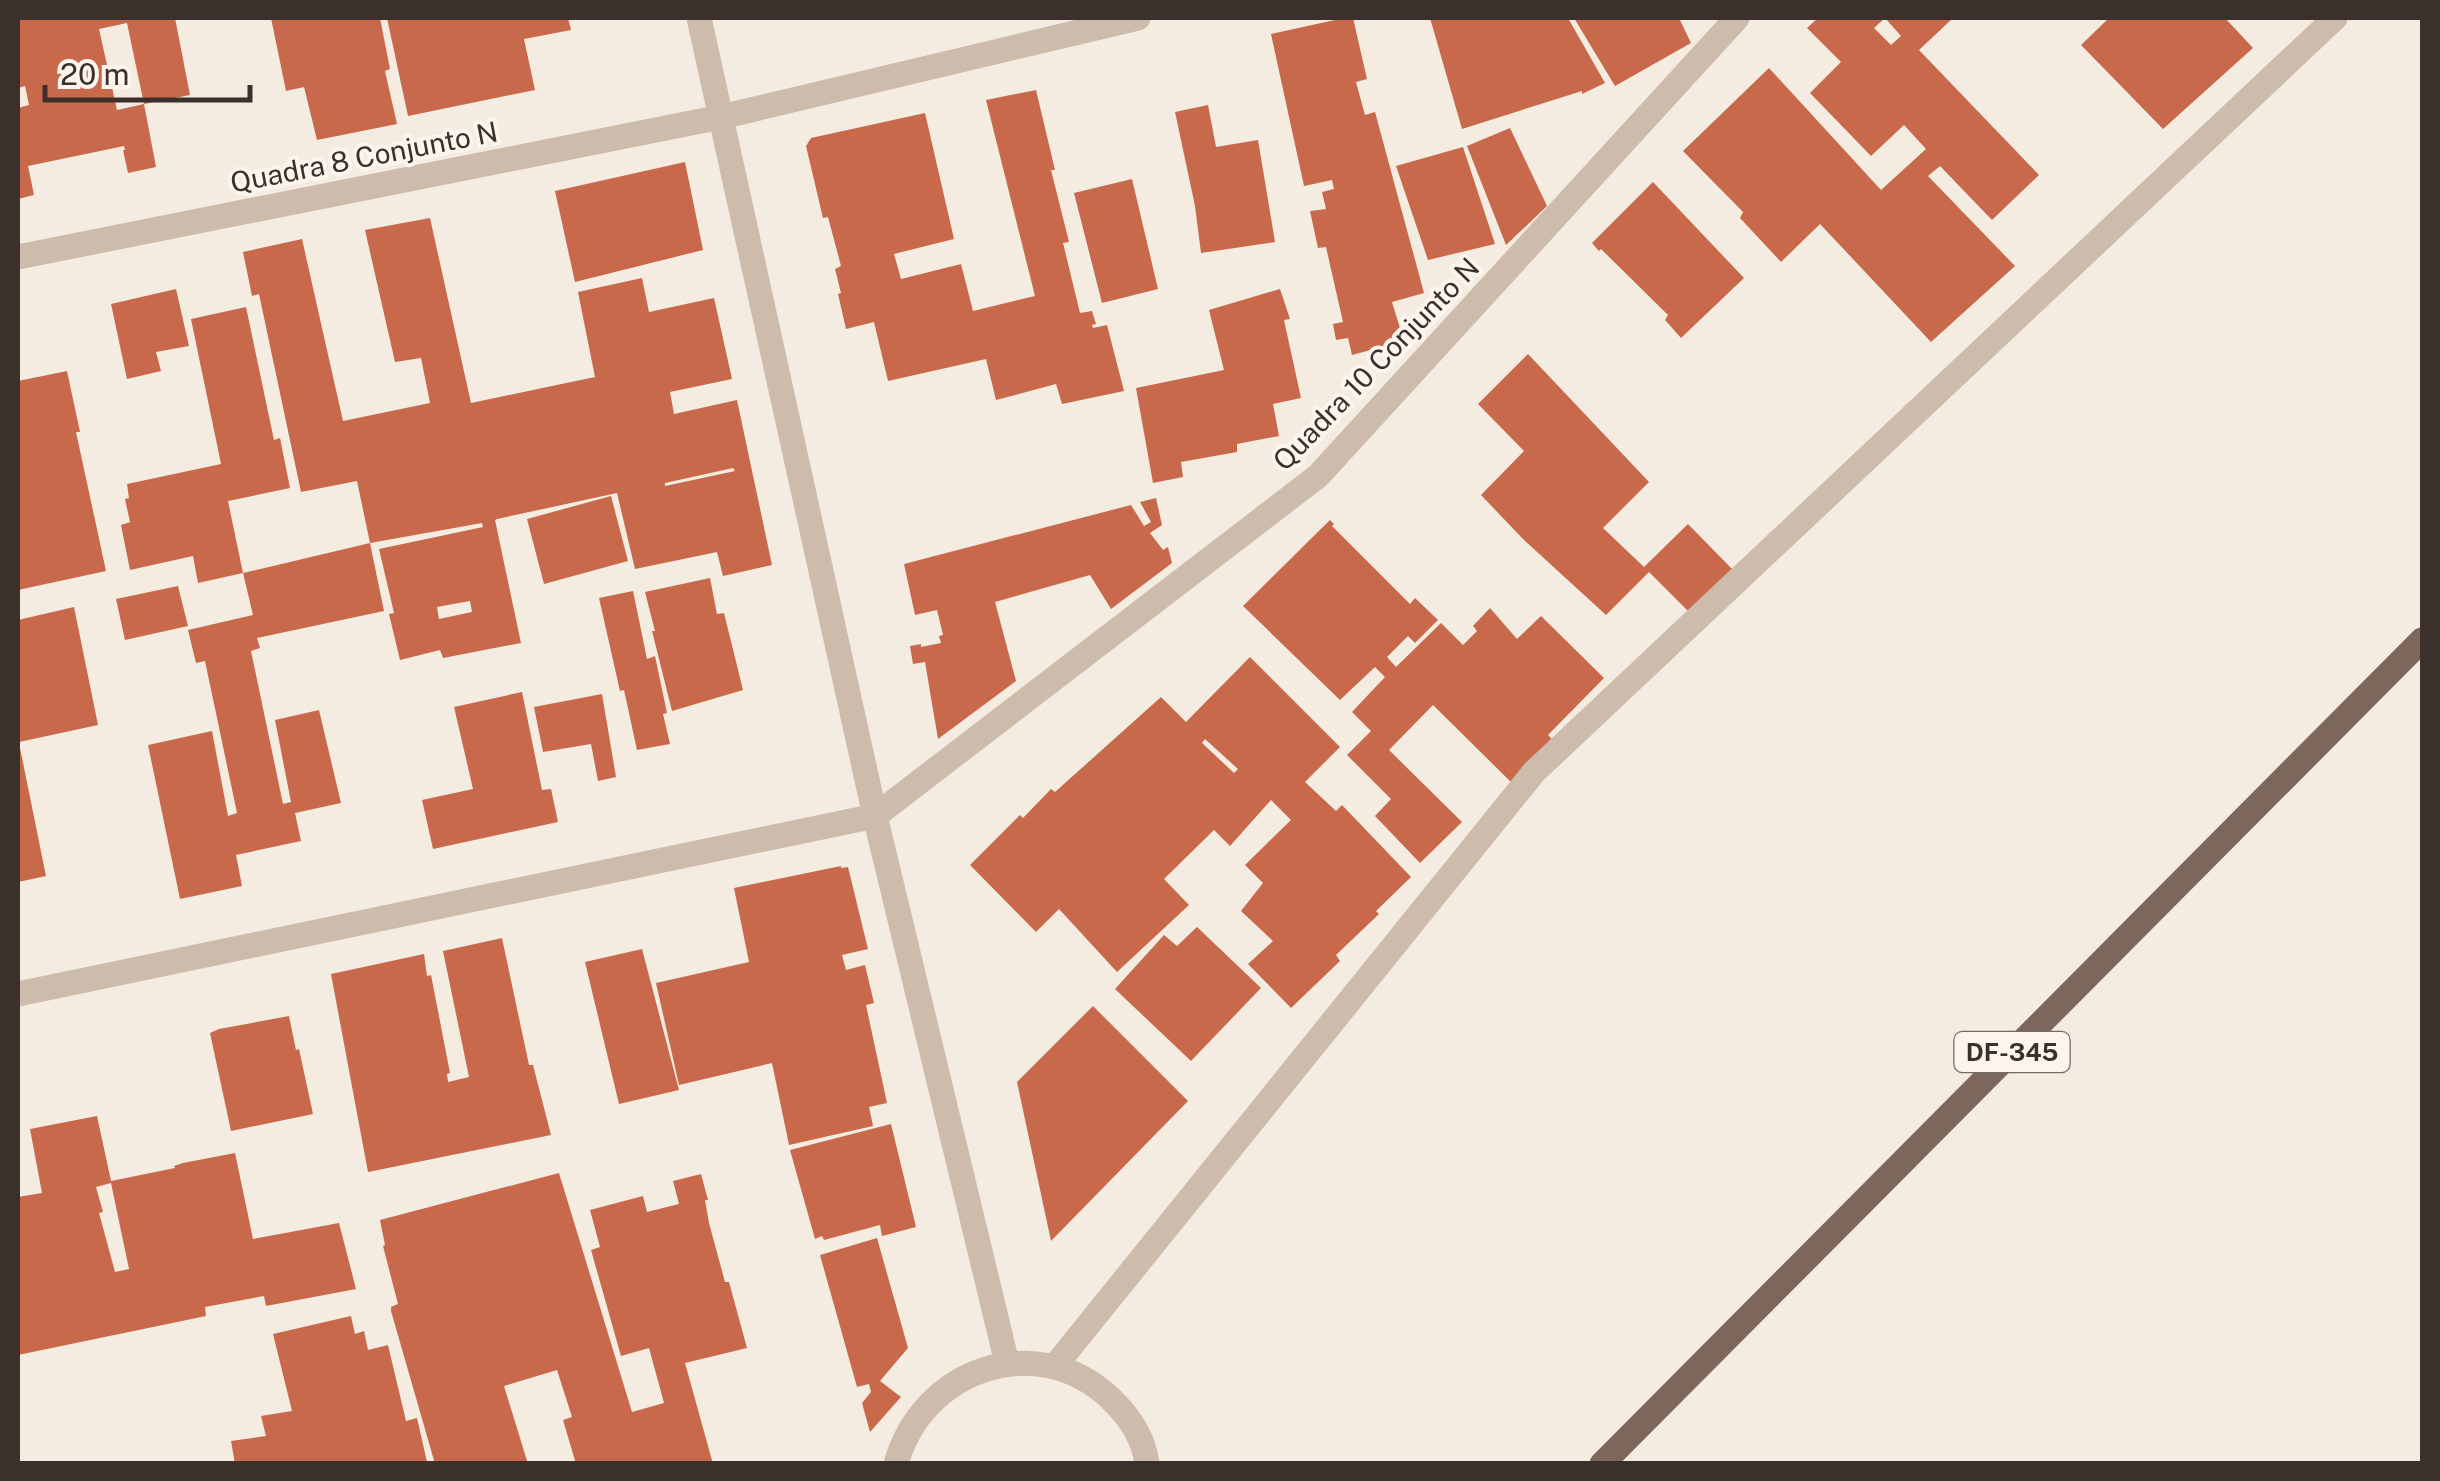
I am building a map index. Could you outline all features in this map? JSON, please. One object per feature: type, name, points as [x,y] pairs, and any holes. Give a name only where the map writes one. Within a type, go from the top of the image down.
[{"type":"main road","name":"DF-345","points":[[1602,1464],[2422,640]]},
{"type":"street","points":[[700,18],[875,816],[1007,1363]]},
{"type":"street","points":[[721,116],[1138,18]]},
{"type":"street","name":"Quadra 10 Conjunto N","points":[[875,816],[1318,476],[1737,18]]},
{"type":"street","points":[[1055,1366],[1534,772],[2335,18]]},
{"type":"street","name":"Quadra 8 Conjunto N","points":[[18,257],[721,116]]},
{"type":"street","points":[[18,994],[875,816]]},
{"type":"street","points":[[896,1464],[912,1425],[937,1395],[970,1373],[1007,1363],[1030,1362],[1055,1366],[1095,1384],[1127,1414],[1148,1464]]},
{"type":"building","points":[[18,18],[175,18],[190,95],[144,104],[156,167],[128,173],[124,146],[28,166],[34,195],[18,199],[18,108],[29,105],[25,86],[18,88]],"holes":[[[127,23],[144,104],[117,110],[99,29]]]},
{"type":"building","points":[[271,18],[380,18],[390,69],[385,71],[397,124],[317,140],[304,87],[286,91]]},
{"type":"building","points":[[387,18],[568,18],[571,30],[524,39],[535,90],[408,116]]},
{"type":"building","points":[[1353,18],[1367,79],[1356,82],[1365,115],[1375,112],[1424,293],[1392,302],[1404,341],[1352,355],[1348,338],[1336,340],[1333,324],[1343,322],[1326,247],[1318,248],[1310,211],[1326,209],[1322,192],[1334,189],[1332,180],[1304,186],[1271,34]]},
{"type":"building","points":[[1430,18],[1568,18],[1605,83],[1582,94],[1462,129]]},
{"type":"building","points":[[1574,18],[1679,18],[1691,43],[1615,86]]},
{"type":"building","points":[[1818,18],[1885,18],[1953,18],[1919,50],[2039,175],[1992,220],[1940,166],[1928,176],[2015,266],[1931,342],[1820,224],[1781,262],[1740,218],[1743,212],[1683,151],[1769,68],[1881,190],[1926,149],[1904,125],[1871,156],[1810,93],[1841,62],[1807,28]],"holes":[[[1885,18],[1901,36],[1891,45],[1874,28]]]},
{"type":"building","points":[[2109,18],[2225,18],[2253,48],[2163,129],[2081,45]]},
{"type":"building","points":[[1036,90],[1055,170],[1051,170],[1069,242],[1063,243],[1080,313],[1092,311],[1096,324],[1093,328],[1107,325],[1124,391],[1062,404],[1056,384],[996,400],[986,359],[888,381],[874,322],[846,329],[835,269],[841,266],[828,217],[823,218],[806,146],[811,138],[925,113],[954,239],[894,254],[901,279],[961,264],[973,311],[1035,296],[986,100]]},
{"type":"building","points":[[1208,105],[1216,147],[1258,140],[1275,242],[1201,253],[1175,112]]},
{"type":"building","points":[[1510,128],[1547,206],[1506,245],[1467,146]]},
{"type":"building","points":[[1463,147],[1495,244],[1428,260],[1396,166]]},
{"type":"building","points":[[685,162],[703,250],[575,282],[555,191]]},
{"type":"building","points":[[1132,179],[1158,289],[1102,303],[1074,193]]},
{"type":"building","points":[[1653,182],[1744,278],[1681,338],[1665,320],[1668,315],[1592,243]]},
{"type":"building","points":[[430,218],[471,403],[595,377],[578,292],[642,278],[649,312],[714,298],[732,379],[670,392],[674,414],[737,400],[772,565],[723,576],[717,552],[635,569],[617,493],[497,519],[521,643],[443,658],[440,650],[400,660],[379,549],[483,527],[482,523],[370,543],[357,481],[301,492],[259,294],[252,296],[243,252],[302,239],[343,421],[430,403],[421,358],[395,362],[365,230]],"holes":[[[733,468],[735,471],[665,486],[665,483]],[[470,601],[472,612],[439,619],[437,607]]]},
{"type":"building","points":[[176,289],[189,346],[156,352],[161,371],[127,379],[111,304]]},
{"type":"building","points":[[1280,289],[1290,319],[1284,320],[1301,398],[1273,404],[1279,436],[1237,444],[1237,452],[1181,462],[1183,477],[1153,483],[1136,388],[1224,370],[1209,310]]},
{"type":"building","points":[[246,307],[274,440],[280,438],[290,488],[228,501],[243,573],[198,583],[193,556],[130,570],[121,525],[130,522],[125,499],[129,498],[127,484],[221,464],[191,319]]},
{"type":"building","points":[[1528,354],[1649,482],[1603,528],[1644,567],[1688,524],[1732,569],[1688,611],[1649,572],[1606,615],[1481,495],[1524,451],[1478,404]]},
{"type":"building","points":[[67,371],[106,571],[18,590],[18,381]]},
{"type":"building","points":[[611,496],[628,561],[544,584],[527,519]]},
{"type":"building","points":[[1156,498],[1162,525],[1150,533],[1163,550],[1168,547],[1172,563],[1111,609],[1090,575],[995,602],[1016,681],[938,739],[925,662],[913,664],[910,646],[941,643],[939,636],[943,635],[937,610],[915,615],[904,564],[1131,505],[1144,526],[1151,522],[1140,502]]},
{"type":"building","points":[[1330,520],[1410,604],[1415,598],[1438,620],[1415,643],[1408,636],[1387,657],[1396,667],[1441,623],[1463,645],[1477,631],[1473,626],[1490,608],[1517,639],[1541,616],[1604,678],[1548,735],[1559,746],[1517,788],[1433,705],[1389,750],[1462,822],[1420,863],[1375,816],[1391,799],[1347,755],[1371,731],[1352,712],[1385,677],[1375,667],[1340,700],[1243,606]]},
{"type":"building","points":[[370,543],[384,611],[257,638],[260,648],[251,651],[283,804],[291,802],[275,720],[319,710],[341,803],[295,813],[301,841],[236,855],[242,886],[180,899],[148,745],[212,731],[228,816],[237,813],[205,661],[196,663],[188,630],[253,615],[243,573]]},
{"type":"building","points":[[710,578],[717,614],[724,613],[743,690],[672,711],[645,592]]},
{"type":"building","points":[[178,586],[188,626],[125,640],[116,599]]},
{"type":"building","points":[[633,591],[647,659],[655,656],[670,744],[637,750],[599,598]]},
{"type":"building","points":[[74,607],[98,725],[19,742],[18,620]]},
{"type":"building","points":[[1250,657],[1340,747],[1305,782],[1336,811],[1342,805],[1411,877],[1336,955],[1340,961],[1291,1008],[1248,964],[1273,941],[1241,911],[1263,883],[1245,865],[1291,820],[1271,800],[1230,846],[1214,830],[1164,879],[1189,905],[1117,972],[1059,909],[1036,932],[970,865],[1020,815],[1023,818],[1051,789],[1055,792],[1161,697],[1186,722]],"holes":[[[1205,739],[1238,769],[1234,773],[1202,743]]]},
{"type":"building","points":[[522,692],[542,790],[551,789],[558,822],[433,849],[422,800],[473,789],[454,707]]},
{"type":"building","points":[[602,694],[616,777],[598,781],[591,744],[543,752],[534,707]]},
{"type":"building","points":[[18,744],[46,876],[18,882]]},
{"type":"building","points":[[848,867],[868,949],[842,955],[846,970],[865,965],[874,1003],[866,1005],[887,1103],[869,1107],[873,1126],[789,1145],[772,1063],[679,1085],[656,983],[749,962],[734,888]]},
{"type":"building","points":[[1197,927],[1261,988],[1191,1061],[1115,989],[1164,935],[1177,946]]},
{"type":"building","points":[[502,938],[529,1065],[533,1065],[551,1135],[368,1172],[331,974],[424,954],[450,1073],[448,1082],[469,1077],[443,951]]},
{"type":"building","points":[[642,949],[679,1090],[619,1104],[585,962]]},
{"type":"building","points":[[1093,1006],[1188,1101],[1051,1241],[1017,1082]]},
{"type":"building","points":[[289,1016],[313,1114],[231,1131],[210,1033]]},
{"type":"building","points":[[97,1116],[111,1181],[235,1153],[253,1239],[339,1223],[356,1289],[266,1306],[264,1296],[205,1307],[206,1316],[18,1355],[18,1197],[42,1193],[30,1129]],"holes":[[[111,1183],[129,1269],[115,1272],[96,1187]]]},
{"type":"building","points":[[891,1124],[916,1227],[882,1236],[880,1225],[815,1239],[790,1150]]},
{"type":"building","points":[[559,1173],[632,1412],[664,1403],[649,1348],[621,1356],[591,1250],[600,1247],[590,1210],[643,1196],[647,1212],[679,1204],[673,1181],[701,1174],[709,1223],[747,1348],[685,1363],[713,1464],[576,1464],[563,1420],[572,1417],[557,1370],[504,1386],[528,1464],[435,1464],[391,1311],[398,1304],[380,1220]]},
{"type":"building","points":[[877,1238],[908,1348],[880,1381],[901,1397],[870,1432],[862,1403],[871,1392],[869,1384],[857,1387],[820,1255]]},
{"type":"building","points":[[351,1316],[355,1334],[364,1331],[368,1350],[388,1345],[406,1421],[417,1418],[427,1462],[235,1464],[231,1441],[266,1436],[261,1416],[292,1411],[273,1334]]}]
